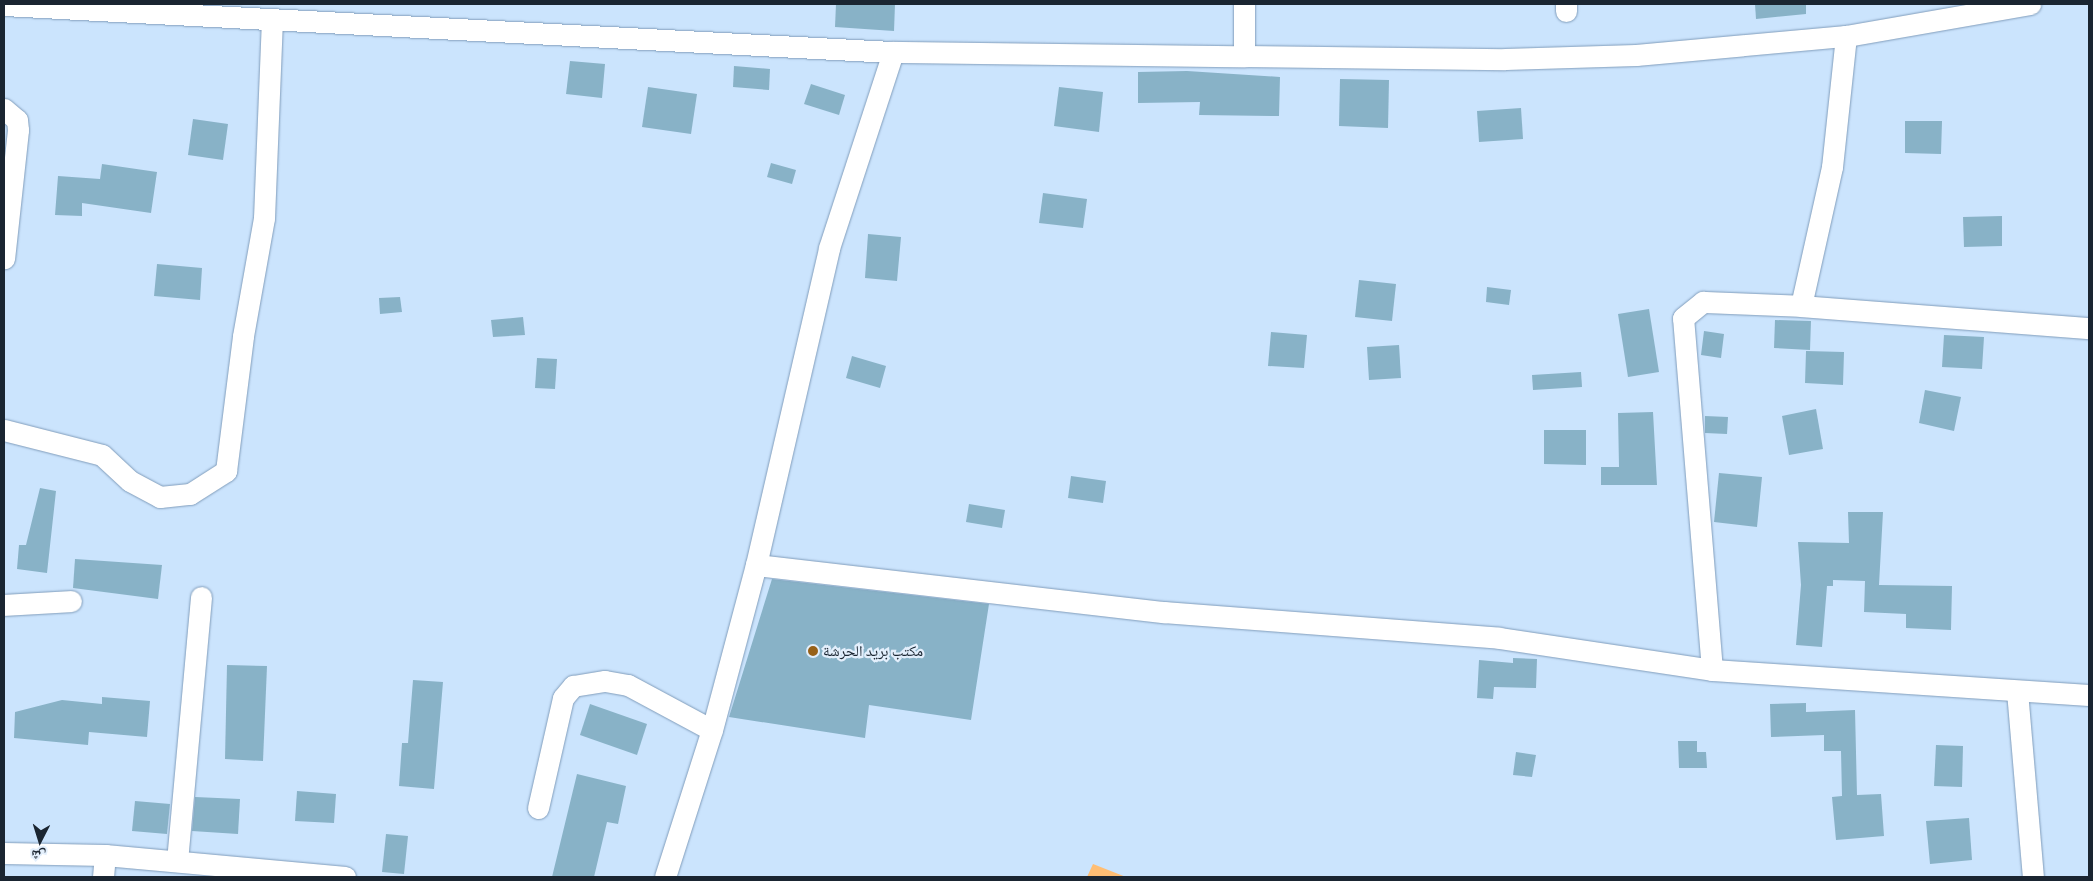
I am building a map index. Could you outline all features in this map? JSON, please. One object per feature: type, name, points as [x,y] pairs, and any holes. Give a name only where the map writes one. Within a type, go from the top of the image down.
[{"type":"street","points":[[1244,4],[1244,56]]},
{"type":"street","points":[[4,5],[893,52],[1505,59],[1627,55],[1846,36],[2030,4]]},
{"type":"street","points":[[4,430],[102,455],[130,481],[160,497],[190,494],[226,471],[243,336],[264,218],[272,19]]},
{"type":"street","points":[[1801,306],[1832,167],[1846,36]]},
{"type":"street","points":[[665,877],[712,730],[756,565],[829,248],[893,52]]},
{"type":"street","points":[[4,110],[17,120],[18,130],[4,258]]},
{"type":"street","points":[[1712,670],[1684,318],[1703,302],[1801,306],[2089,328]]},
{"type":"street","points":[[756,565],[1164,612],[1499,638],[1712,670],[2089,695]]},
{"type":"street","points":[[177,860],[202,597]]},
{"type":"street","points":[[4,605],[71,601]]},
{"type":"street","points":[[538,808],[563,698],[572,686],[605,681],[628,685],[712,730]]},
{"type":"street","points":[[2017,691],[2033,877]]},
{"type":"street","points":[[4,853],[177,860],[344,877]]},
{"type":"street","points":[[103,877],[105,856]]},
{"type":"shaded area","points":[[1093,864],[1126,877],[1087,877]]},
{"type":"building","points":[[836,4],[895,4],[894,31],[835,27]]},
{"type":"building","points":[[1755,4],[1806,4],[1806,14],[1756,19]]},
{"type":"building","points":[[570,61],[605,64],[602,98],[566,94]]},
{"type":"building","points":[[734,66],[770,69],[769,90],[733,87]]},
{"type":"building","points":[[1187,71],[1280,77],[1279,116],[1199,115],[1200,102],[1138,103],[1138,72]]},
{"type":"building","points":[[1340,79],[1389,80],[1388,128],[1339,126]]},
{"type":"building","points":[[811,84],[845,95],[839,115],[804,104]]},
{"type":"building","points":[[648,87],[697,94],[691,134],[642,127]]},
{"type":"building","points":[[1059,87],[1103,92],[1099,132],[1054,126]]},
{"type":"building","points":[[1521,108],[1523,139],[1479,142],[1477,111]]},
{"type":"building","points":[[193,119],[228,124],[223,160],[188,155]]},
{"type":"building","points":[[1905,121],[1942,121],[1941,154],[1905,153]]},
{"type":"building","points":[[771,163],[796,170],[792,184],[767,177]]},
{"type":"building","points":[[102,164],[157,172],[151,213],[82,203],[82,216],[55,215],[58,176],[100,179]]},
{"type":"building","points":[[1043,193],[1087,199],[1083,228],[1039,223]]},
{"type":"building","points":[[2002,216],[2002,246],[1964,247],[1963,217]]},
{"type":"building","points":[[868,234],[901,237],[897,281],[865,278]]},
{"type":"building","points":[[157,264],[202,268],[200,300],[154,296]]},
{"type":"building","points":[[1359,280],[1396,284],[1392,321],[1355,317]]},
{"type":"building","points":[[1487,287],[1511,290],[1509,305],[1486,302]]},
{"type":"building","points":[[400,297],[402,312],[380,314],[379,298]]},
{"type":"building","points":[[1649,309],[1659,372],[1628,377],[1618,314]]},
{"type":"building","points":[[523,317],[525,335],[493,337],[491,320]]},
{"type":"building","points":[[1775,320],[1811,321],[1810,350],[1774,348]]},
{"type":"building","points":[[1704,331],[1724,334],[1721,358],[1701,355]]},
{"type":"building","points":[[1271,332],[1307,335],[1304,368],[1268,366]]},
{"type":"building","points":[[1944,335],[1984,337],[1982,369],[1942,367]]},
{"type":"building","points":[[1399,345],[1401,378],[1369,380],[1367,347]]},
{"type":"building","points":[[1806,351],[1844,352],[1843,385],[1805,383]]},
{"type":"building","points":[[852,356],[886,366],[880,388],[846,378]]},
{"type":"building","points":[[537,358],[557,359],[555,389],[535,388]]},
{"type":"building","points":[[1581,372],[1582,387],[1533,390],[1532,375]]},
{"type":"building","points":[[1925,390],[1961,397],[1954,431],[1919,423]]},
{"type":"building","points":[[1816,409],[1823,449],[1789,455],[1782,416]]},
{"type":"building","points":[[1653,412],[1657,485],[1601,485],[1601,467],[1619,467],[1618,413]]},
{"type":"building","points":[[1705,416],[1728,417],[1727,434],[1705,433]]},
{"type":"building","points":[[1544,430],[1586,430],[1586,465],[1544,464]]},
{"type":"building","points":[[1719,473],[1762,477],[1757,527],[1714,522]]},
{"type":"building","points":[[1071,476],[1106,481],[1103,503],[1068,498]]},
{"type":"building","points":[[40,488],[56,491],[47,573],[17,569],[19,545],[26,545]]},
{"type":"building","points":[[969,504],[1005,510],[1002,528],[966,522]]},
{"type":"building","points":[[1848,512],[1883,512],[1879,585],[1952,586],[1951,630],[1906,628],[1906,614],[1864,612],[1865,581],[1833,580],[1833,586],[1827,586],[1822,647],[1796,645],[1801,585],[1798,542],[1849,543]]},
{"type":"building","points":[[75,559],[162,565],[158,599],[73,588]]},
{"type":"building","points":[[772,579],[989,604],[971,720],[869,705],[865,738],[729,717]]},
{"type":"building","points":[[1513,658],[1537,659],[1536,688],[1494,687],[1493,699],[1477,698],[1479,660],[1513,663]]},
{"type":"building","points":[[227,665],[267,666],[263,761],[225,759]]},
{"type":"building","points":[[413,680],[443,682],[434,789],[399,786],[402,743],[408,743]]},
{"type":"building","points":[[102,697],[150,701],[147,737],[89,732],[88,745],[14,738],[15,712],[62,700],[102,704]]},
{"type":"building","points":[[1806,703],[1806,712],[1855,710],[1857,795],[1881,794],[1884,836],[1836,840],[1832,797],[1842,796],[1841,751],[1824,751],[1824,735],[1771,737],[1770,704]]},
{"type":"building","points":[[590,704],[647,724],[637,755],[580,735]]},
{"type":"building","points":[[1678,741],[1697,741],[1697,752],[1706,752],[1707,768],[1679,768]]},
{"type":"building","points":[[1936,745],[1963,746],[1962,787],[1934,786]]},
{"type":"building","points":[[1516,752],[1536,755],[1532,777],[1513,775]]},
{"type":"building","points":[[577,774],[626,786],[618,824],[607,822],[594,877],[552,877]]},
{"type":"building","points":[[297,791],[336,794],[334,823],[295,821]]},
{"type":"building","points":[[195,797],[240,799],[238,834],[192,831]]},
{"type":"building","points":[[135,801],[170,804],[167,834],[132,831]]},
{"type":"building","points":[[1969,818],[1972,860],[1930,864],[1926,821]]},
{"type":"building","points":[[386,834],[408,836],[404,874],[382,872]]},
{"type":"place","name":"مكتب بريد الحرشة","points":[[813,651]]}]
